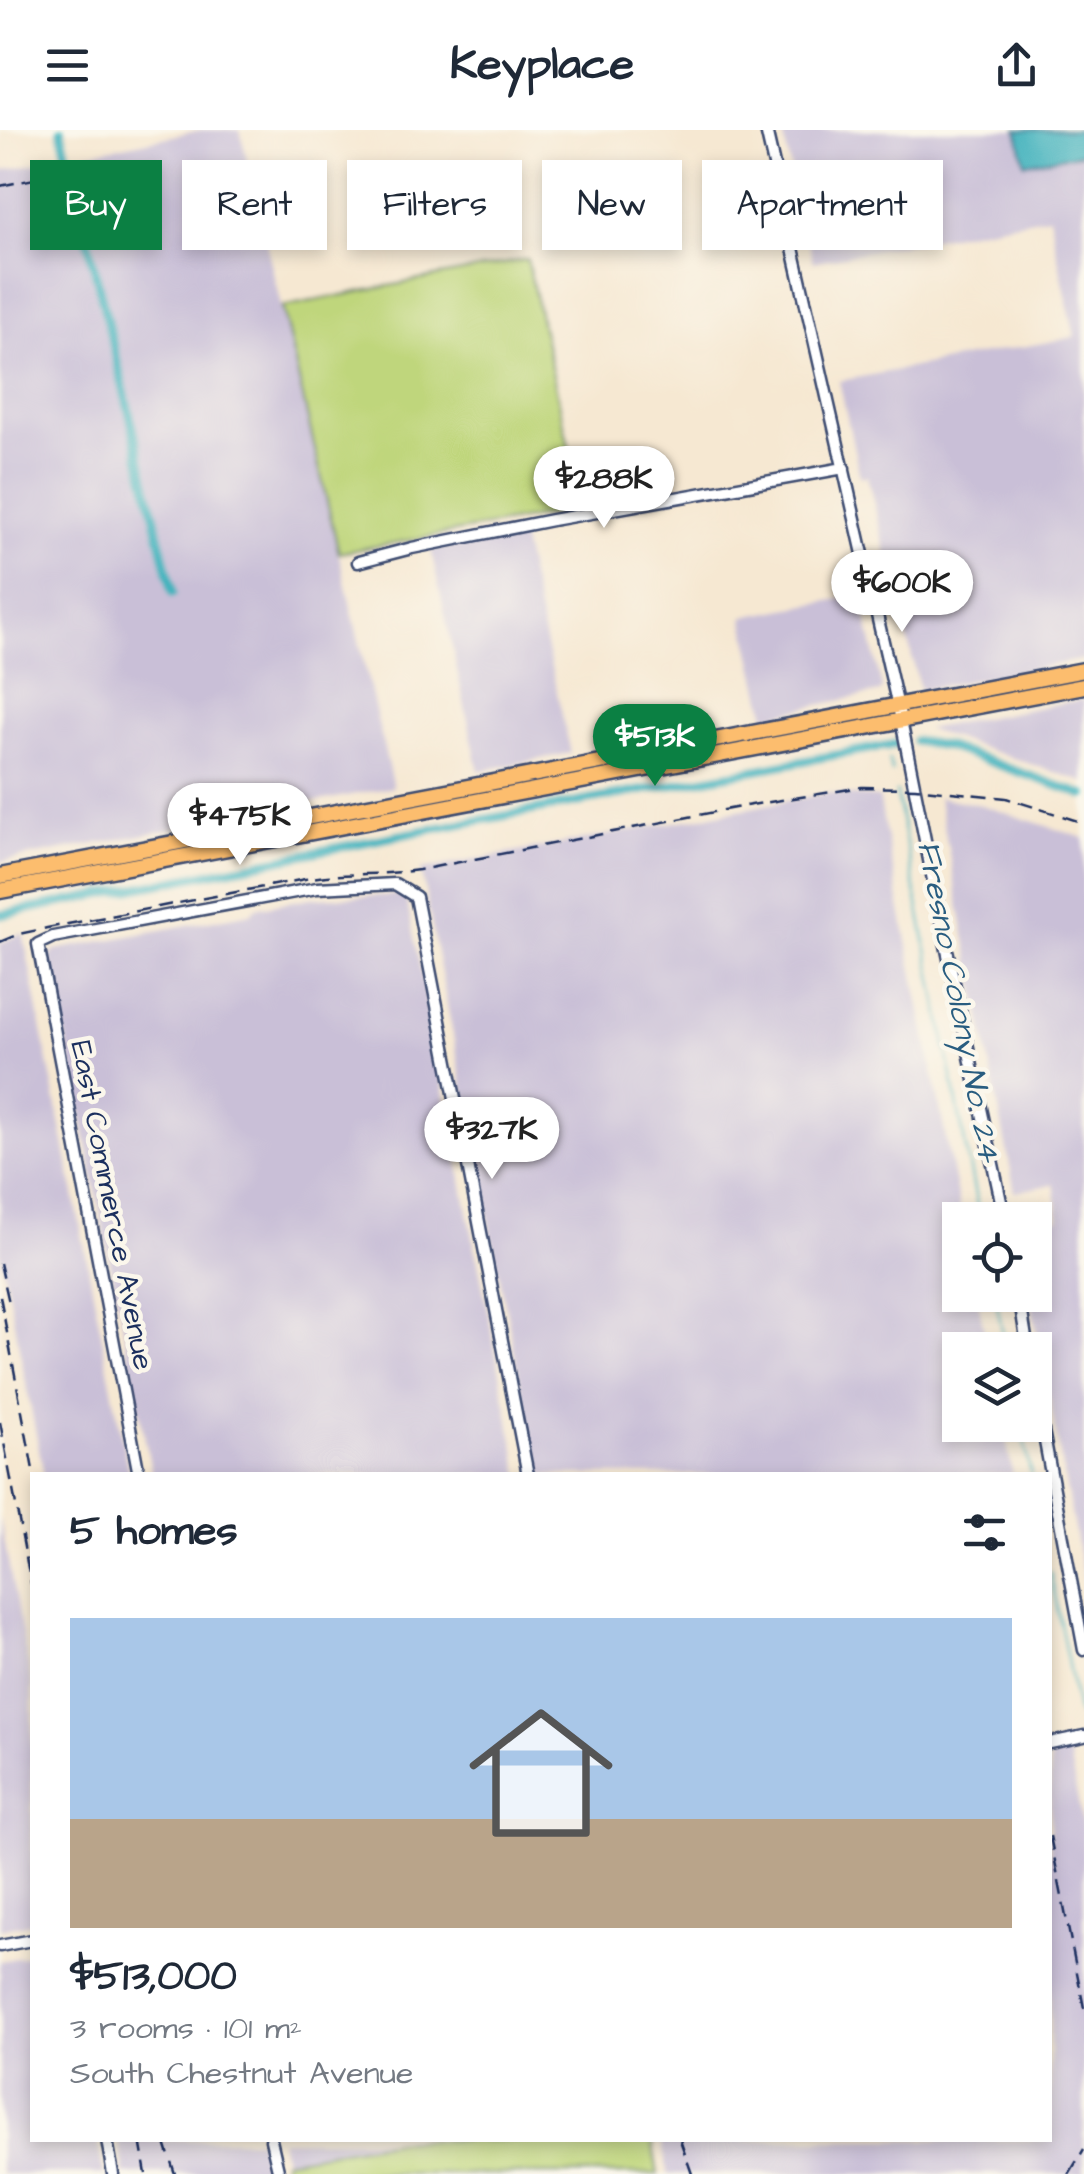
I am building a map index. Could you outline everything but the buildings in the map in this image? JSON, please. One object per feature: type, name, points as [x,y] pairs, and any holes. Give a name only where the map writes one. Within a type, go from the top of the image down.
[{"type":"main road","points":[[901,719],[1084,670]]},
{"type":"main road","points":[[0,876],[1084,686]]},
{"type":"main road","points":[[0,891],[399,808]]},
{"type":"street","points":[[766,130],[901,719],[1002,1202]]},
{"type":"street","points":[[358,562],[552,520],[844,468]]},
{"type":"street","name":"East Commerce Avenue","points":[[138,1472],[38,944],[54,937],[317,888],[396,884],[416,897],[527,1472]]},
{"type":"street","points":[[1045,1442],[1051,1472]]},
{"type":"street","points":[[1052,1479],[1084,1650]]},
{"type":"street","points":[[1052,1743],[1084,1736]]},
{"type":"street","points":[[0,1946],[30,1940]]},
{"type":"street","points":[[106,2142],[113,2174]]},
{"type":"street","points":[[271,2142],[278,2174]]},
{"type":"shaded area","points":[[202,130],[240,130],[247,160],[182,160],[182,250],[268,250],[393,787],[0,862],[0,171],[30,165],[30,250],[162,250],[162,160],[54,160]]},
{"type":"shaded area","points":[[782,130],[1084,130],[1084,659],[920,690],[867,476],[860,477],[839,381],[1075,337],[1049,216],[943,237],[943,160],[789,160]]},
{"type":"shaded area","points":[[810,250],[875,250],[813,262]]},
{"type":"shaded area","points":[[521,537],[571,753],[479,771],[431,550]]},
{"type":"shaded area","points":[[861,595],[881,692],[766,716],[743,617]]},
{"type":"shaded area","points":[[1084,699],[1084,782],[926,729],[1042,707]]},
{"type":"shaded area","points":[[829,793],[879,798],[958,1202],[942,1202],[942,1312],[980,1312],[984,1332],[942,1332],[942,1442],[1006,1442],[1012,1472],[537,1472],[421,870]]},
{"type":"shaded area","points":[[938,797],[981,805],[1084,838],[1084,1582],[1052,1412],[1052,1332],[1037,1332],[1033,1312],[1052,1312],[1052,1220],[1059,1219],[1054,1184],[1015,1192]]},
{"type":"shaded area","points":[[400,895],[407,902],[519,1472],[151,1472],[50,957],[55,950],[310,898]]},
{"type":"shaded area","points":[[23,933],[128,1472],[43,1472],[0,1251],[0,943]]},
{"type":"shaded area","points":[[0,1519],[30,1675],[30,1923],[0,1929]]},
{"type":"shaded area","points":[[1068,1750],[1084,1831],[1084,2174],[668,2174],[661,2142],[1052,2142],[1052,1754]]},
{"type":"shaded area","points":[[30,1955],[30,2142],[97,2142],[104,2174],[2,2174],[0,1961]]},
{"type":"shaded area","points":[[118,2142],[260,2142],[267,2174],[125,2174]]},
{"type":"shaded area","points":[[280,2142],[378,2142],[284,2160]]},
{"type":"green space","points":[[527,259],[583,509],[339,553],[282,307]]},
{"type":"green space","points":[[388,2142],[652,2142],[658,2174],[286,2174],[283,2160]]},
{"type":"water","points":[[1017,130],[1084,130],[1084,153],[1025,163]]},
{"type":"waterway","points":[[61,130],[173,593]]},
{"type":"waterway","points":[[915,741],[945,746],[1084,795]]},
{"type":"waterway","points":[[0,915],[416,832],[896,744]]},
{"type":"waterway","name":"Fresno Colony No. 24","points":[[886,746],[888,751]]},
{"type":"waterway","name":"Fresno Colony No. 24","points":[[889,760],[892,772]]},
{"type":"waterway","name":"Fresno Colony No. 24","points":[[896,792],[976,1202]]},
{"type":"waterway","name":"Fresno Colony No. 24","points":[[998,1312],[1002,1332]]},
{"type":"waterway","name":"Fresno Colony No. 24","points":[[1024,1442],[1030,1472]]},
{"type":"waterway","name":"Fresno Colony No. 24","points":[[1052,1582],[1078,1715]]},
{"type":"railway","points":[[0,186],[30,180]]},
{"type":"railway","points":[[0,942],[47,928],[305,879],[419,870],[862,787],[915,788],[1006,798],[1084,823]]},
{"type":"railway","points":[[0,1263],[10,1307]]},
{"type":"railway","points":[[0,1296],[33,1472]]},
{"type":"railway","points":[[0,1422],[30,1579]]},
{"type":"railway","points":[[1052,1846],[1084,2008]]},
{"type":"railway","points":[[140,2142],[146,2174]]},
{"type":"railway","points":[[165,2142],[175,2174]]},
{"type":"railway","points":[[681,2142],[692,2174]]},
{"type":"railway","points":[[1069,2174],[1084,2149]]}]
